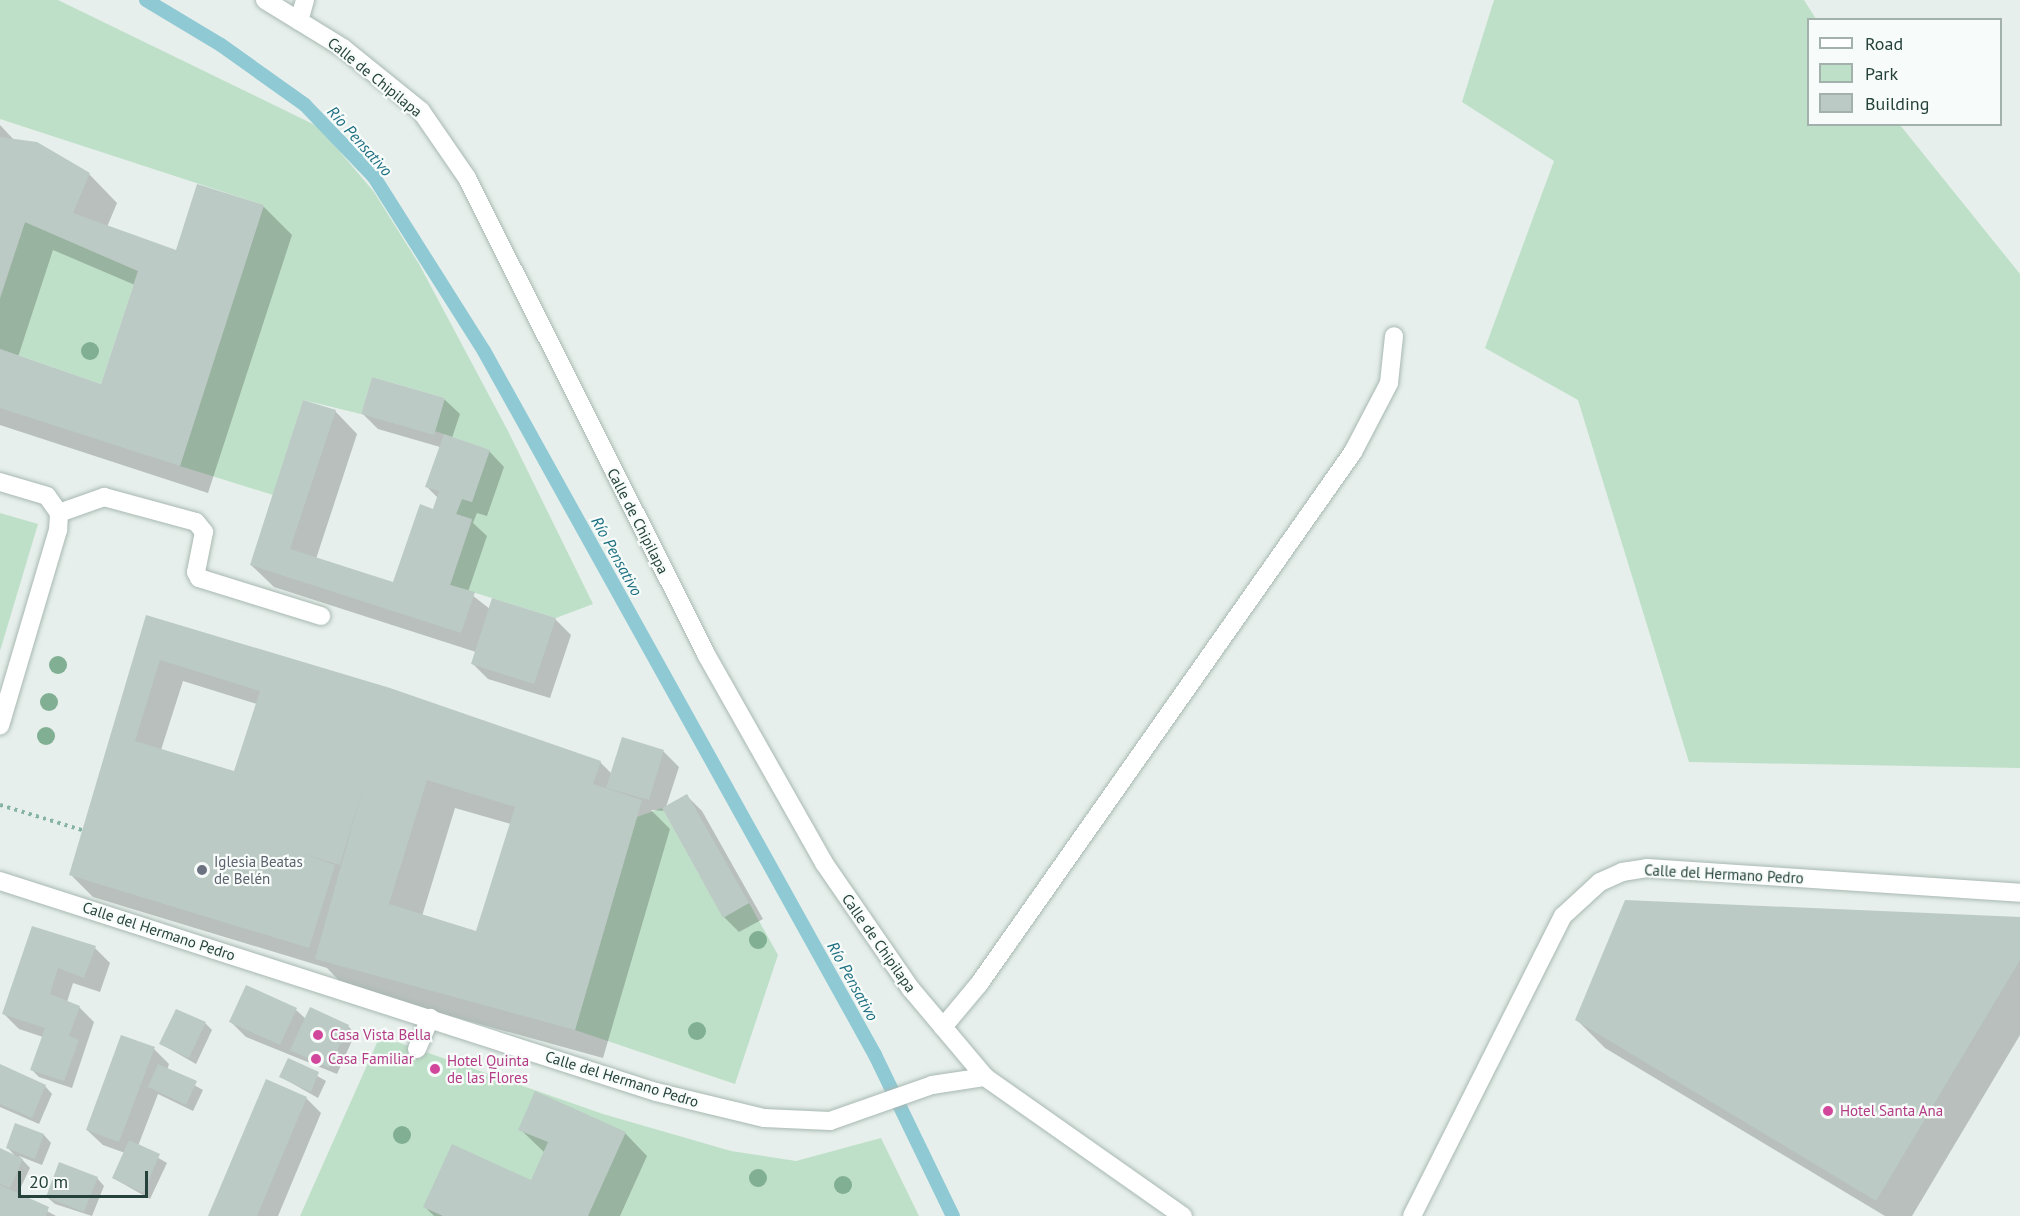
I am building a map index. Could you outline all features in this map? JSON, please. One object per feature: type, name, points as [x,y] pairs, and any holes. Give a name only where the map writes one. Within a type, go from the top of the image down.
[{"type":"street","name":"Calle de Chipilapa","points":[[265,0],[344,48],[421,111],[467,178],[713,666],[824,863],[911,989],[985,1077]]},
{"type":"street","points":[[299,21],[305,0]]},
{"type":"street","points":[[943,1028],[979,984],[1353,452],[1389,383],[1394,336]]},
{"type":"street","points":[[0,482],[47,496],[58,513],[58,530],[0,726]]},
{"type":"street","points":[[58,513],[104,496],[196,522],[204,532],[196,572],[199,578],[321,616]]},
{"type":"street","name":"Calle del Hermano Pedro","points":[[1412,1216],[1563,916],[1600,882],[1622,872],[1647,868],[2020,893]]},
{"type":"street","name":"Calle del Hermano Pedro","points":[[0,881],[656,1092],[764,1118],[830,1121],[932,1085],[985,1077]]},
{"type":"street","points":[[417,1048],[430,1018]]},
{"type":"street","points":[[985,1077],[1183,1216]]},
{"type":"path","points":[[0,805],[82,830]]},
{"type":"green space","points":[[0,0],[58,0],[319,127],[374,192],[419,264],[508,431],[593,604],[556,618],[450,585],[472,520],[456,514],[462,499],[472,502],[489,450],[435,431],[445,398],[372,377],[361,414],[303,400],[273,495],[180,466],[264,205],[0,119]]},
{"type":"green space","points":[[1494,0],[1804,0],[1815,18],[1807,18],[1807,126],[1901,126],[2020,274],[2020,768],[1689,762],[1578,400],[1485,348],[1554,161],[1462,102]]},
{"type":"green space","points":[[25,222],[138,271],[101,384],[0,349],[0,299]]},
{"type":"green space","points":[[0,513],[38,524],[0,651]]},
{"type":"green space","points":[[662,808],[723,917],[749,903],[778,955],[735,1084],[575,1030],[637,817]]},
{"type":"green space","points":[[380,1036],[603,1114],[731,1151],[796,1161],[881,1138],[919,1216],[300,1216]]},
{"type":"building","points":[[0,137],[37,142],[90,173],[73,213],[176,250],[197,184],[264,205],[180,466],[0,408],[0,349],[101,384],[138,271],[25,222],[0,297]]},
{"type":"building","points":[[372,377],[445,398],[434,435],[361,414]]},
{"type":"building","points":[[303,400],[336,410],[290,549],[393,582],[420,504],[433,509],[439,491],[425,487],[444,434],[490,450],[472,502],[462,499],[456,514],[472,519],[450,585],[475,592],[461,633],[250,565]]},
{"type":"building","points":[[492,598],[556,618],[534,684],[471,664]]},
{"type":"building","points":[[146,615],[390,688],[601,761],[593,784],[642,800],[575,1030],[315,959],[363,787],[340,865],[300,853],[335,865],[309,948],[69,875]],"holes":[[[160,660],[260,691],[234,771],[135,741]],[[427,780],[515,807],[476,931],[389,904]]]},
{"type":"building","points":[[622,737],[664,750],[649,800],[606,788]]},
{"type":"building","points":[[687,794],[749,903],[723,918],[662,808]]},
{"type":"building","name":"Hotel Santa Ana","points":[[1625,900],[2020,917],[2020,960],[1876,1201],[1575,1020]]},
{"type":"building","points":[[32,926],[96,946],[84,978],[58,968],[50,994],[80,1006],[69,1036],[79,1040],[64,1081],[30,1070],[45,1028],[2,1014]]},
{"type":"building","points":[[246,985],[297,1008],[280,1045],[229,1022]]},
{"type":"building","points":[[310,1007],[349,1025],[329,1068],[290,1050]]},
{"type":"building","points":[[176,1009],[206,1022],[189,1058],[159,1044]]},
{"type":"building","points":[[121,1035],[155,1047],[119,1142],[86,1130]]},
{"type":"building","points":[[288,1058],[319,1072],[311,1092],[279,1077]]},
{"type":"building","points":[[0,1064],[46,1085],[32,1118],[0,1104]]},
{"type":"building","points":[[158,1064],[197,1081],[186,1105],[148,1087]]},
{"type":"building","points":[[266,1079],[307,1097],[257,1216],[208,1216]]},
{"type":"building","points":[[535,1091],[626,1132],[588,1216],[443,1216],[423,1207],[452,1144],[531,1180],[548,1142],[518,1130]]},
{"type":"building","points":[[15,1123],[44,1134],[35,1159],[6,1148]]},
{"type":"building","points":[[129,1140],[160,1154],[143,1193],[112,1178]]},
{"type":"building","points":[[0,1148],[23,1159],[10,1188],[0,1184]]},
{"type":"building","points":[[59,1162],[98,1177],[84,1212],[46,1197]]},
{"type":"building","points":[[0,1185],[49,1207],[46,1216],[0,1216]]},
{"type":"waterway","name":"Río Pensativo","points":[[146,0],[221,45],[305,105],[374,177],[484,351],[875,1055],[953,1216]]},
{"type":"place","name":"Iglesia Beatas de Belén","points":[[202,870]]},
{"type":"place","name":"Casa Vista Bella","points":[[318,1035]]},
{"type":"place","name":"Casa Familiar","points":[[316,1059]]},
{"type":"place","name":"Hotel Quinta de las Flores","points":[[435,1069]]},
{"type":"place","name":"Hotel Santa Ana","points":[[1828,1111]]}]
